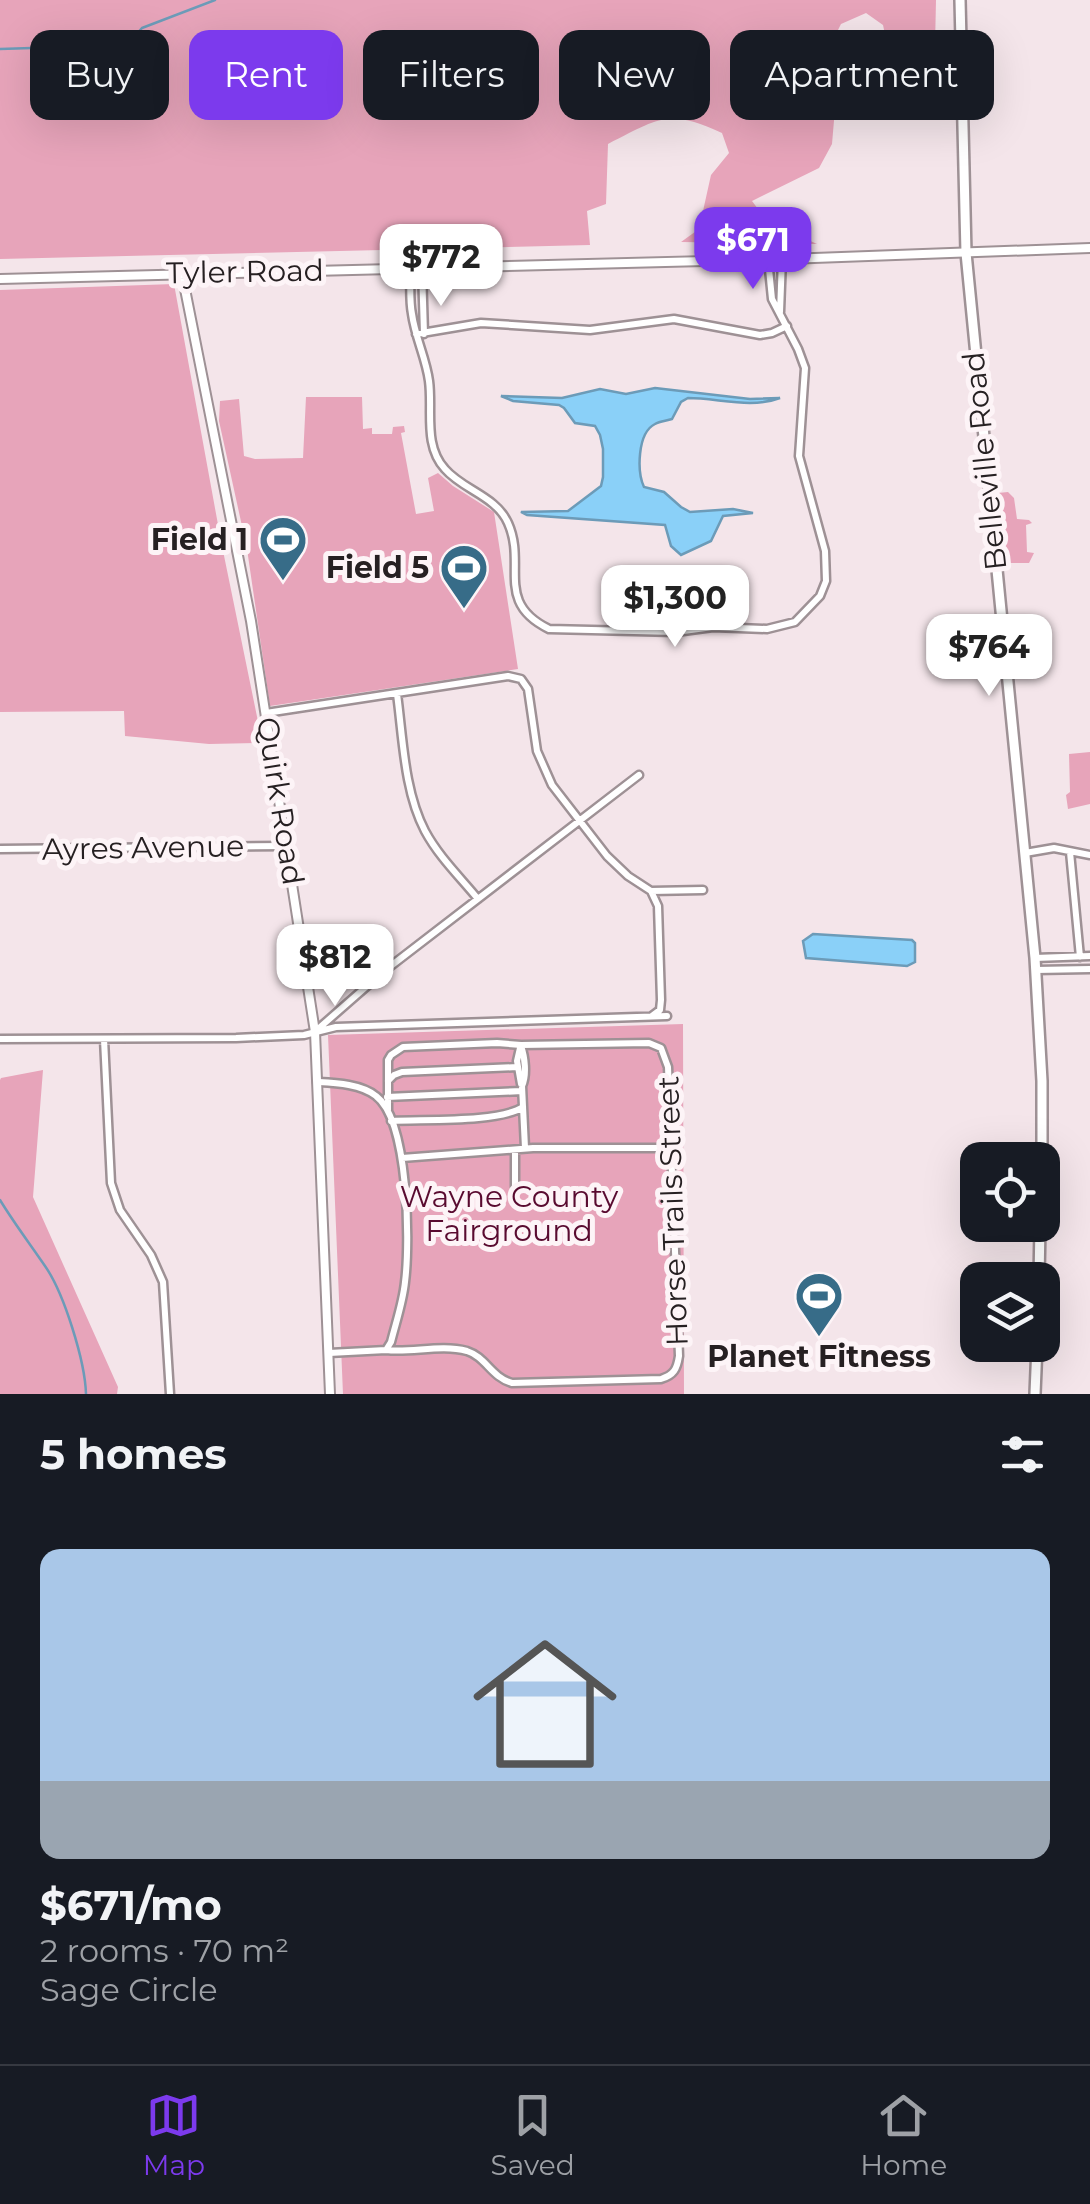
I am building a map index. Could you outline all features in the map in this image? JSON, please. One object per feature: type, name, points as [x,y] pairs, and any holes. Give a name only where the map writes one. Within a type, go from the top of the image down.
[{"type":"main road","name":"Belleville Road","points":[[960,0],[966,253],[1035,958],[1042,1142]]},
{"type":"main road","points":[[1035,1394],[1036,1362]]},
{"type":"street","name":"Tyler Road","points":[[0,278],[1090,248]]},
{"type":"street","points":[[422,268],[420,344],[429,378],[429,422],[434,450],[442,467],[460,484],[494,504],[508,520],[514,541],[515,587],[523,610],[549,629],[676,632],[713,627],[766,629],[795,622],[820,596],[827,571],[799,456],[805,368],[772,299],[768,259]]},
{"type":"street","points":[[780,313],[782,259]]},
{"type":"street","points":[[410,268],[412,314],[420,333]]},
{"type":"street","name":"Quirk Road","points":[[182,274],[251,621],[315,1032],[330,1394]]},
{"type":"street","points":[[420,333],[481,323],[590,330],[674,319],[751,335],[772,333],[786,326]]},
{"type":"street","points":[[266,713],[508,676],[521,679],[528,689],[541,764],[552,786],[612,862],[651,891],[658,906],[661,1000],[660,1010],[649,1017]]},
{"type":"street","points":[[397,694],[410,786],[422,825],[438,852],[478,899]]},
{"type":"street","points":[[315,1032],[384,972],[638,775]]},
{"type":"street","name":"Ayres Avenue","points":[[0,849],[286,846]]},
{"type":"street","points":[[1024,854],[1054,848],[1090,855]]},
{"type":"street","points":[[1070,852],[1080,956]]},
{"type":"street","points":[[651,891],[703,890]]},
{"type":"street","points":[[1035,958],[1090,956]]},
{"type":"street","points":[[1036,970],[1090,968]]},
{"type":"street","points":[[0,1039],[304,1036],[336,1027],[667,1016]]},
{"type":"street","points":[[104,1039],[111,1184],[120,1210],[151,1255],[162,1282],[170,1394]]},
{"type":"street","points":[[388,1110],[388,1060],[403,1047],[498,1043],[521,1046]]},
{"type":"street","name":"Horse Trails Street","points":[[386,1350],[470,1352],[494,1376],[512,1383],[661,1379],[678,1368],[679,1305],[668,1067],[662,1048],[649,1043],[521,1046]]},
{"type":"street","points":[[521,1046],[516,1060],[522,1088],[525,1148]]},
{"type":"street","points":[[521,1046],[525,1080],[522,1088]]},
{"type":"street","points":[[388,1082],[402,1072],[517,1067]]},
{"type":"street","points":[[317,1082],[363,1089],[380,1099],[388,1110],[402,1158],[407,1232],[405,1286],[386,1350],[329,1353]]},
{"type":"street","points":[[388,1097],[522,1088]]},
{"type":"street","points":[[392,1121],[502,1115],[523,1106]]},
{"type":"street","points":[[402,1158],[525,1148],[670,1148]]},
{"type":"street","points":[[515,1150],[515,1186]]},
{"type":"green space","points":[[0,0],[936,0],[935,30],[884,30],[866,13],[841,24],[838,30],[730,30],[730,120],[834,120],[832,144],[819,168],[752,201],[767,221],[817,244],[681,242],[699,229],[711,175],[729,153],[722,133],[682,120],[710,120],[710,30],[559,30],[559,120],[663,120],[608,144],[606,204],[587,211],[590,245],[0,259]]},
{"type":"green space","points":[[174,284],[262,741],[257,743],[209,744],[125,736],[124,711],[0,712],[0,290]]},
{"type":"green space","points":[[306,397],[362,397],[363,429],[372,428],[372,434],[392,434],[393,427],[404,426],[405,432],[401,433],[416,514],[434,511],[428,478],[438,473],[494,512],[518,669],[270,706],[247,549],[219,421],[220,401],[239,399],[244,456],[303,458]]},
{"type":"green space","points":[[1008,492],[1014,498],[1017,519],[1032,523],[1026,525],[1027,552],[1034,553],[1029,563],[1004,560],[998,493]]},
{"type":"green space","points":[[1090,752],[1090,804],[1068,809],[1069,754]]},
{"type":"green space","name":"Wayne County Fairground","points":[[683,1024],[684,1394],[343,1394],[328,1035]]},
{"type":"green space","points":[[43,1070],[33,1197],[118,1387],[117,1394],[0,1394],[0,1080]]},
{"type":"water","points":[[655,388],[750,399],[780,398],[746,403],[688,398],[681,402],[672,419],[649,429],[642,444],[640,472],[644,487],[664,492],[690,512],[733,509],[753,513],[723,516],[711,541],[681,555],[671,546],[665,525],[521,512],[568,511],[601,486],[603,449],[595,426],[575,423],[559,405],[513,401],[501,396],[562,398],[600,389],[626,394]]},
{"type":"water","points":[[813,934],[912,940],[915,962],[907,966],[806,958],[803,941]]},
{"type":"waterway","points":[[0,49],[127,45],[142,28],[215,0]]},
{"type":"waterway","points":[[0,1200],[59,1293],[78,1346],[86,1394]]},
{"type":"place","name":"Field 1","points":[[283,582]]},
{"type":"place","name":"Field 5","points":[[464,610]]},
{"type":"place","name":"Planet Fitness","points":[[819,1338]]}]
